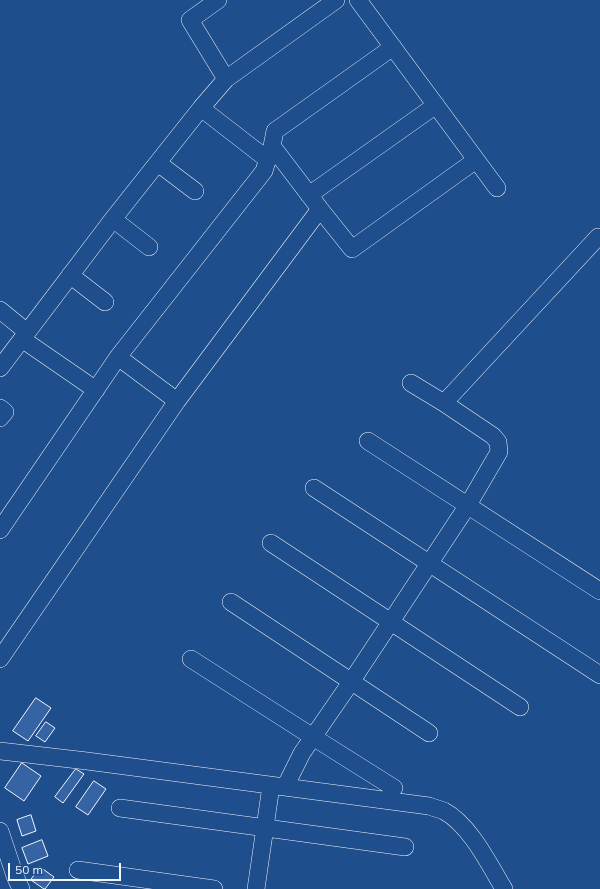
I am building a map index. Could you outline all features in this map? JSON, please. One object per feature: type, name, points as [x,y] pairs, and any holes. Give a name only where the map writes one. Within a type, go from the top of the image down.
[{"type":"street","points":[[0,368],[113,218],[226,79],[336,0]]},
{"type":"street","points":[[358,0],[497,188]]},
{"type":"street","points":[[216,1],[190,20],[226,79]]},
{"type":"street","points":[[0,530],[118,357],[264,171],[275,131],[393,48]]},
{"type":"street","points":[[309,195],[436,105]]},
{"type":"street","points":[[201,108],[270,153],[309,195],[352,248],[476,160]]},
{"type":"street","points":[[158,163],[195,192]]},
{"type":"street","points":[[0,658],[177,401],[320,209]]},
{"type":"street","points":[[113,218],[149,247]]},
{"type":"street","points":[[444,403],[598,237]]},
{"type":"street","points":[[70,275],[105,302]]},
{"type":"street","points":[[0,310],[25,335],[96,390]]},
{"type":"street","points":[[118,357],[177,401]]},
{"type":"street","points":[[256,889],[265,828],[278,786],[351,682],[468,505],[499,452],[498,442],[493,436],[411,383]]},
{"type":"street","points":[[0,408],[5,412],[0,418]]},
{"type":"street","points":[[368,441],[600,591]]},
{"type":"street","points":[[314,488],[600,675]]},
{"type":"street","points":[[271,543],[520,707]]},
{"type":"street","points":[[231,602],[429,733]]},
{"type":"street","points":[[191,659],[394,788]]},
{"type":"street","points":[[0,751],[429,806],[443,810],[468,831],[504,889]]},
{"type":"street","points":[[120,808],[405,847]]},
{"type":"street","points":[[0,831],[15,876],[21,889]]},
{"type":"street","points":[[78,870],[214,889]]},
{"type":"building","points":[[36,698],[51,708],[28,741],[13,731]]},
{"type":"building","points":[[46,722],[55,728],[45,742],[36,736]]},
{"type":"building","points":[[22,763],[41,776],[24,801],[5,788]]},
{"type":"building","points":[[76,769],[84,774],[63,803],[55,797]]},
{"type":"building","points":[[94,781],[106,789],[88,815],[76,807]]},
{"type":"building","points":[[31,815],[36,831],[22,836],[17,820]]},
{"type":"building","points":[[42,840],[48,856],[28,864],[22,848]]},
{"type":"building","points":[[40,867],[54,877],[45,889],[31,880]]}]
